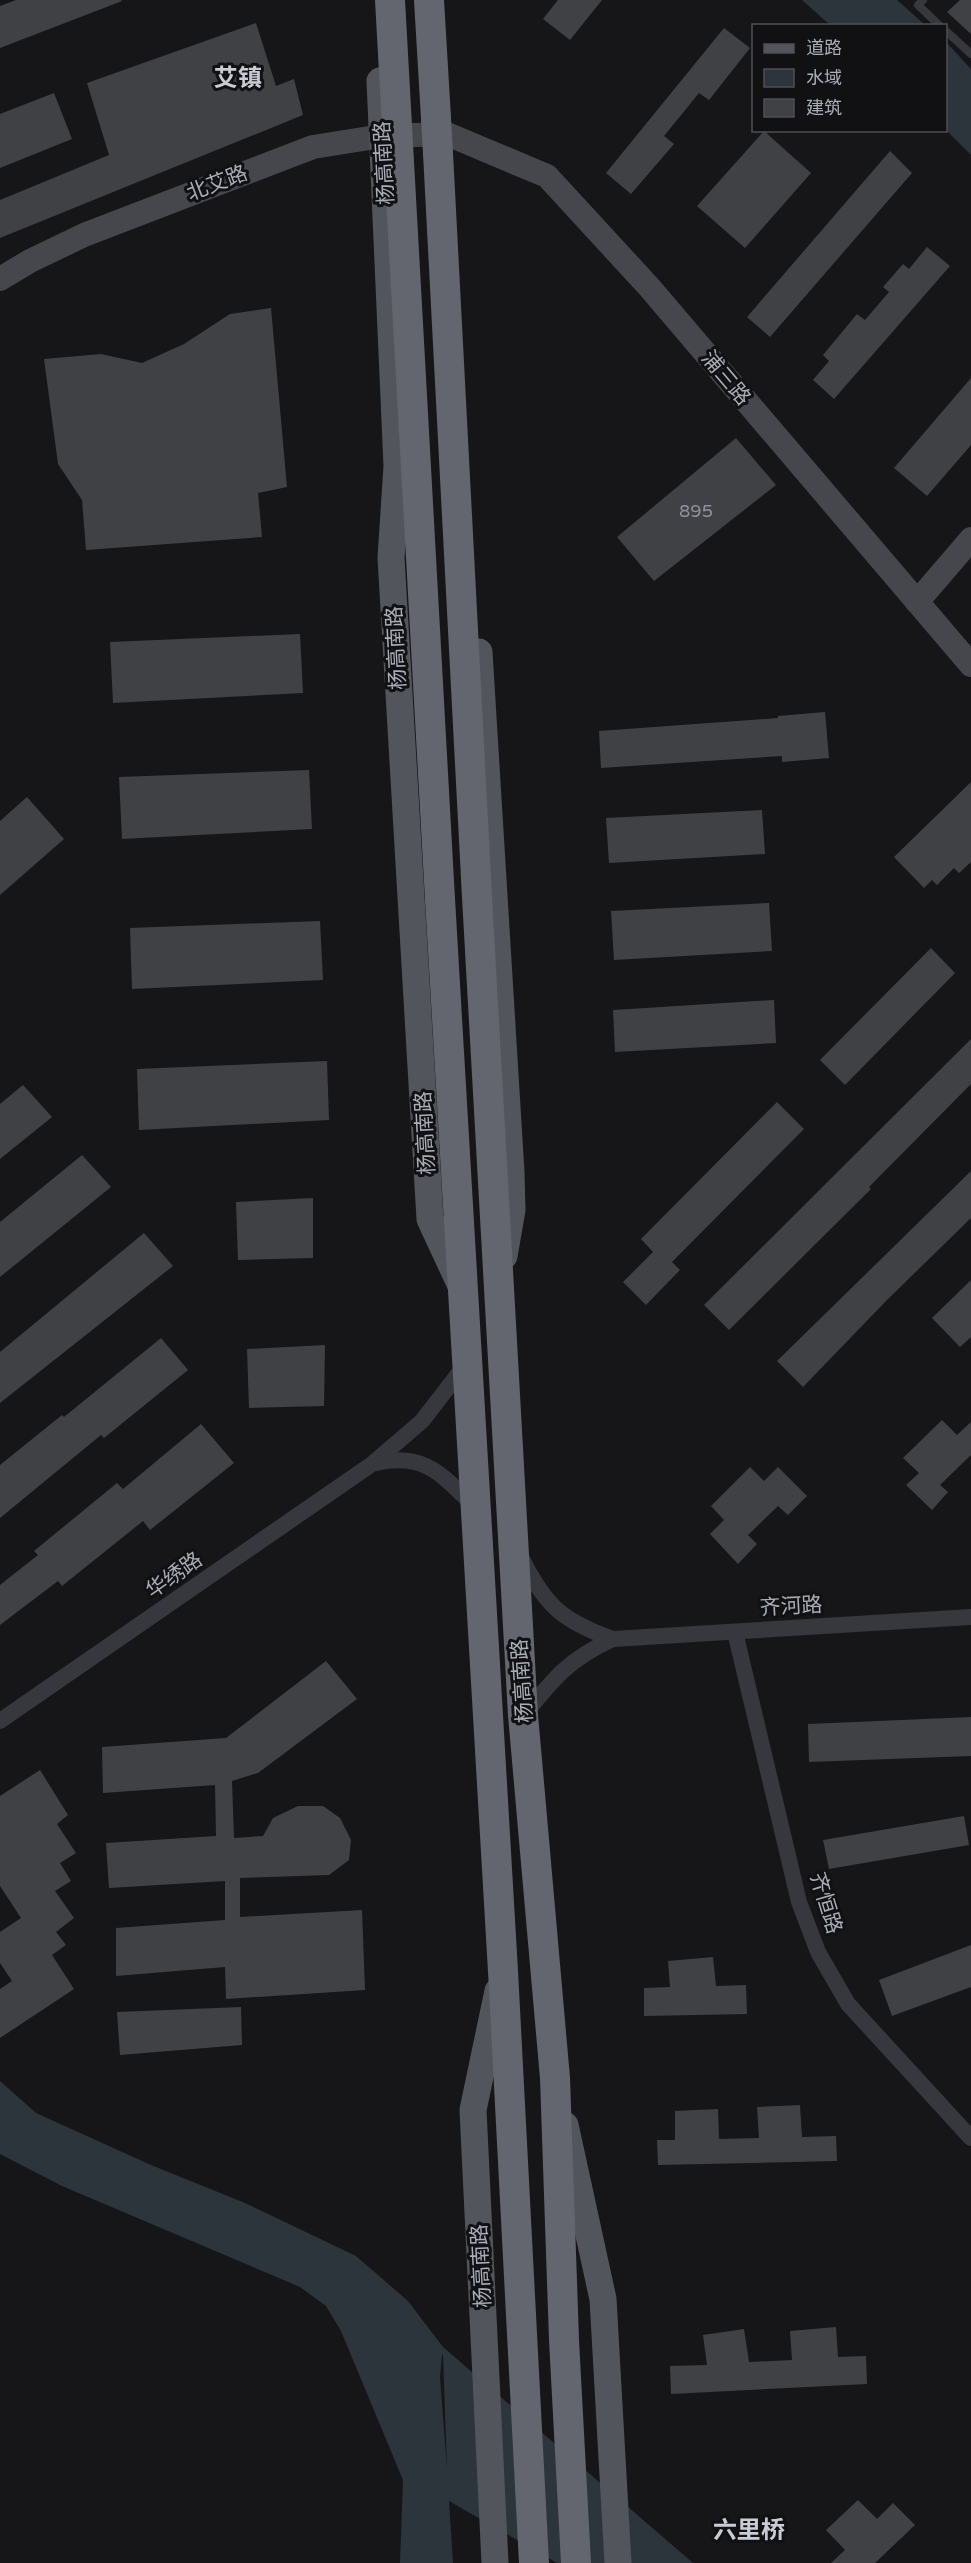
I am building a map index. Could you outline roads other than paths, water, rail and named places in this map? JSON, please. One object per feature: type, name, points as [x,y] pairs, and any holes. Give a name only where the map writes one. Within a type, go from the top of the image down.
[{"type":"highway","name":"杨高南路","points":[[390,0],[534,2563]]},
{"type":"highway","name":"杨高南路","points":[[429,0],[523,1715],[555,2078],[564,2340],[576,2563]]},
{"type":"main road","name":"杨高南路","points":[[376,0],[397,466],[391,558],[430,1219],[462,1289]]},
{"type":"main road","name":"杨高南路","points":[[440,0],[511,1172],[512,1210],[499,1284]]},
{"type":"main road","name":"杨高南路","points":[[495,2563],[473,2110],[502,1971]]},
{"type":"main road","name":"杨高南路","points":[[555,2078],[603,2299],[618,2563]]},
{"type":"street","name":"北艾路","points":[[0,279],[30,261],[84,235],[313,147],[382,136],[447,134]]},
{"type":"street","name":"浦三路","points":[[447,134],[547,176],[650,288],[971,665]]},
{"type":"street","points":[[917,602],[971,539]]},
{"type":"street","name":"华绣路","points":[[0,1721],[372,1464],[422,1421],[466,1364]]},
{"type":"street","name":"华绣路","points":[[372,1464],[397,1458],[417,1461],[438,1471],[475,1507]]},
{"type":"street","name":"齐河路","points":[[513,1542],[536,1587],[552,1606],[582,1626],[614,1639]]},
{"type":"street","name":"齐河路","points":[[523,1715],[556,1675],[573,1660],[614,1639],[971,1617]]},
{"type":"street","name":"齐恒路","points":[[735,1632],[799,1902],[818,1952],[831,1978],[855,2011],[971,2138]]},
{"type":"lane","points":[[922,0],[918,5],[938,24]]},
{"type":"lane","points":[[947,33],[971,54]]},
{"type":"water","points":[[802,0],[897,0],[924,24],[829,24]]},
{"type":"water","points":[[947,43],[971,69],[971,155],[947,131]]},
{"type":"water","points":[[0,2081],[36,2113],[151,2165],[245,2203],[356,2256],[408,2301],[443,2347],[693,2563],[557,2563],[449,2501],[453,2563],[400,2563],[403,2480],[341,2331],[326,2306],[300,2287],[62,2186],[0,2154]],"holes":[[[443,2355],[447,2470],[440,2377]]]},
{"type":"district","name":"艾镇","points":[[238,78]]},
{"type":"district","name":"六里桥","points":[[749,2530]]}]
